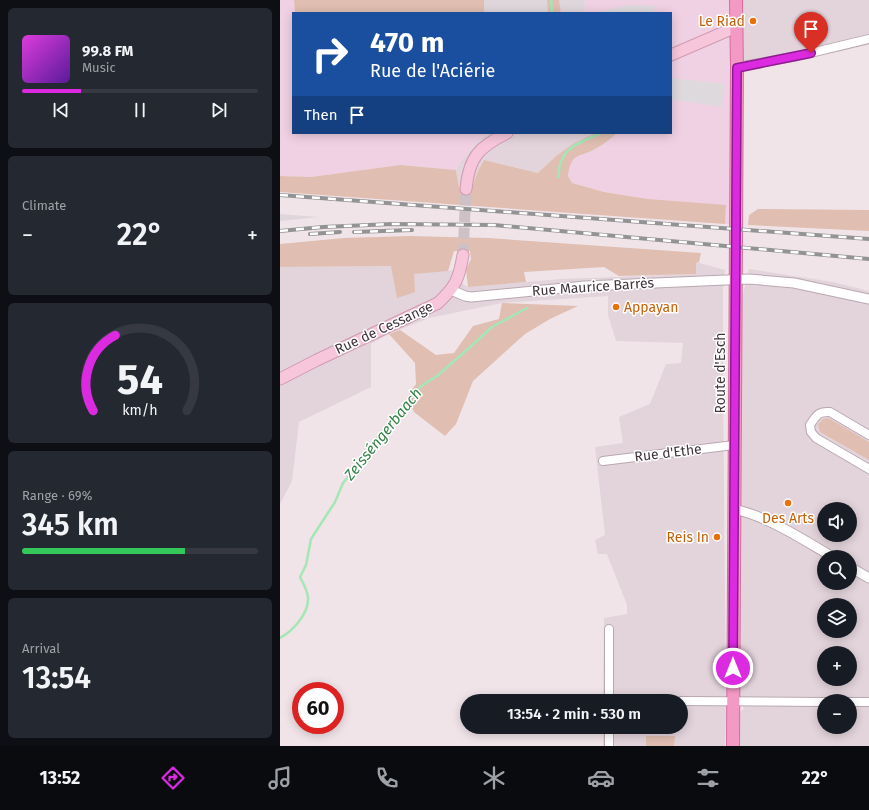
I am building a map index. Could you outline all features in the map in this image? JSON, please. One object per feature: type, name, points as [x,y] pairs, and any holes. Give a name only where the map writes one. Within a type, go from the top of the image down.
[{"type":"main road","name":"Route d'Esch","points":[[733,746],[737,68],[736,0]]},
{"type":"main road","points":[[672,55],[736,27]]},
{"type":"main road","points":[[466,189],[470,165],[476,155],[492,140],[505,134]]},
{"type":"main road","name":"Rue de Cessange","points":[[280,379],[438,303],[451,290],[460,274],[463,254]]},
{"type":"street","points":[[737,68],[798,56],[869,39]]},
{"type":"street","name":"Rue Maurice Barrès","points":[[451,290],[471,297],[585,286],[762,279],[794,283],[869,299]]},
{"type":"street","points":[[869,435],[830,412],[824,411],[817,413],[810,425],[811,432],[816,438],[869,469]]},
{"type":"street","name":"Rue d'Ethe","points":[[603,461],[734,445]]},
{"type":"street","points":[[734,509],[767,519],[821,550]]},
{"type":"street","points":[[857,571],[869,578]]},
{"type":"street","points":[[609,630],[609,694]]},
{"type":"street","points":[[688,702],[817,702]]},
{"type":"street","points":[[857,702],[869,702]]},
{"type":"street","points":[[609,734],[609,746]]},
{"type":"shaded area","points":[[280,0],[294,0],[295,12],[292,12],[292,134],[488,134],[476,143],[458,164],[456,170],[400,165],[311,177],[280,176]]},
{"type":"shaded area","points":[[294,0],[484,0],[484,12],[295,12]]},
{"type":"shaded area","points":[[484,0],[547,0],[548,12],[484,12]]},
{"type":"shaded area","points":[[547,0],[559,0],[561,12],[548,12]]},
{"type":"shaded area","points":[[559,0],[584,0],[585,9],[584,12],[561,12]]},
{"type":"shaded area","points":[[584,0],[736,0],[736,224],[725,224],[726,206],[648,199],[604,192],[572,183],[568,176],[570,165],[575,157],[579,154],[596,149],[616,134],[672,134],[672,12],[584,12],[585,9]]},
{"type":"shaded area","points":[[736,0],[869,0],[869,39],[737,67]]},
{"type":"shaded area","points":[[629,5],[655,6],[653,12],[598,12]]},
{"type":"shaded area","points":[[672,78],[725,84],[721,107],[672,99]]},
{"type":"shaded area","points":[[488,134],[593,134],[574,143],[556,156],[538,173],[484,160],[478,171],[472,190],[459,188],[456,170],[458,164],[476,143]]},
{"type":"shaded area","points":[[593,134],[616,134],[597,148],[577,156],[574,159],[568,176],[572,183],[604,192],[648,199],[726,205],[725,224],[280,192],[280,176],[311,177],[400,165],[456,170],[459,188],[471,190],[484,160],[538,173],[556,156],[574,143]]},
{"type":"shaded area","points":[[758,209],[869,210],[869,231],[748,225],[749,215]]},
{"type":"shaded area","points":[[280,214],[319,217],[280,221]]},
{"type":"shaded area","points":[[410,236],[488,238],[701,253],[699,262],[696,263],[696,274],[619,276],[604,267],[524,272],[526,282],[468,287],[466,270],[471,259],[470,251],[454,251],[448,271],[414,274],[415,292],[397,298],[391,266],[280,267],[280,244],[344,238]]},
{"type":"shaded area","points":[[696,262],[725,270],[723,288],[723,376],[725,746],[603,746],[603,734],[688,734],[688,694],[603,694],[604,618],[627,614],[627,605],[607,554],[598,554],[595,540],[605,535],[595,447],[623,443],[619,417],[650,404],[666,364],[681,363],[683,343],[616,341],[608,315],[608,296],[502,303],[429,318],[389,334],[371,344],[371,387],[299,422],[292,481],[280,504],[280,267],[392,266],[397,297],[413,274],[455,270],[457,280],[468,287],[561,279],[696,274]]},
{"type":"shaded area","points":[[749,269],[833,282],[869,291],[869,746],[740,746],[740,715],[741,711],[744,709],[737,692],[742,299]]},
{"type":"shaded area","points":[[502,303],[578,306],[550,319],[525,334],[473,381],[456,424],[445,436],[414,412],[407,397],[416,384],[415,363],[389,334],[400,330],[436,355],[454,353],[473,326],[499,319]]},
{"type":"shaded area","points":[[826,418],[869,442],[869,460],[820,432],[818,424]]},
{"type":"shaded area","points":[[646,736],[675,736],[674,746],[646,746]]},
{"type":"waterway","name":"Zeisséngerbaach","points":[[551,0],[552,12]]},
{"type":"waterway","name":"Zeisséngerbaach","points":[[558,177],[561,162],[567,151],[599,134]]},
{"type":"waterway","name":"Zeisséngerbaach","points":[[280,638],[295,626],[306,610],[308,595],[300,577],[306,565],[311,539],[335,502],[343,483],[386,426],[421,386],[437,376],[492,327],[527,308]]},
{"type":"tunnel","points":[[463,255],[466,189]]},
{"type":"railway","points":[[280,195],[869,239]]},
{"type":"railway","points":[[280,231],[323,227],[392,224],[494,225],[869,259]]},
{"type":"railway","points":[[354,232],[412,230]]},
{"type":"railway","points":[[310,234],[340,232]]},
{"type":"place","name":"Le Riad","points":[[753,21]]},
{"type":"place","name":"Appayan","points":[[616,307]]},
{"type":"place","name":"Des Arts","points":[[788,503]]},
{"type":"place","name":"Reis In","points":[[717,537]]},
{"type":"route","points":[[733,668],[737,68],[811,53]]}]
